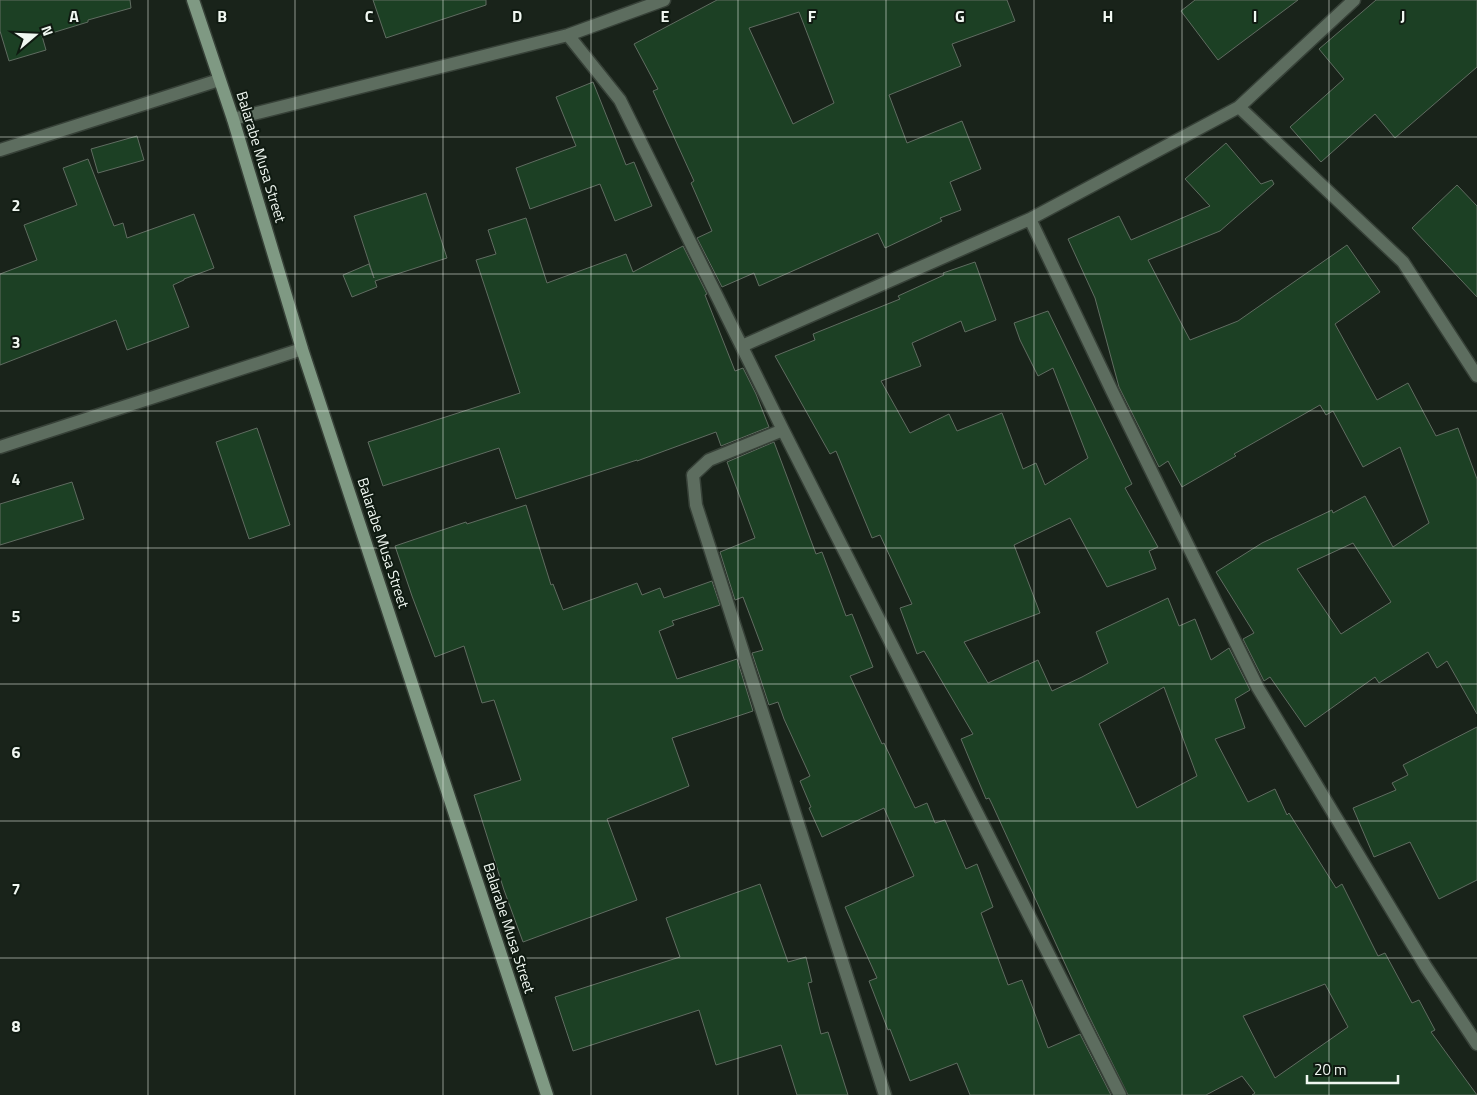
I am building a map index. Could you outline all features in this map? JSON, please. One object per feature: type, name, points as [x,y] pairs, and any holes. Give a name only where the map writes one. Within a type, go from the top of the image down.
[{"type":"street","name":"Balarabe Musa Street","points":[[193,0],[233,119],[302,349],[547,1095]]},
{"type":"street","points":[[233,119],[568,35],[664,0]]},
{"type":"street","points":[[742,346],[1030,219],[1238,107],[1354,0]]},
{"type":"street","points":[[568,35],[620,100],[783,430],[1120,1095]]},
{"type":"street","points":[[0,150],[219,80]]},
{"type":"street","points":[[1238,107],[1403,262],[1477,376]]},
{"type":"street","points":[[1030,219],[1258,688],[1426,968],[1477,1044]]},
{"type":"street","points":[[0,447],[302,349]]},
{"type":"street","points":[[783,430],[709,460],[693,475],[696,505],[885,1095]]},
{"type":"building","points":[[0,0],[130,0],[131,8],[42,36],[46,50],[9,61],[0,31]]},
{"type":"building","points":[[373,0],[486,0],[486,5],[386,38]]},
{"type":"building","points":[[717,0],[1007,0],[1015,21],[952,44],[961,66],[889,95],[907,143],[962,121],[981,169],[950,182],[961,210],[940,218],[942,221],[885,248],[878,233],[759,286],[754,273],[722,287],[697,238],[712,231],[691,183],[694,181],[653,91],[658,89],[634,44]],"holes":[[[799,12],[834,103],[793,124],[749,28]]]},
{"type":"building","points":[[1195,0],[1298,0],[1218,60],[1181,11]]},
{"type":"building","points":[[1376,0],[1477,0],[1477,67],[1395,138],[1375,114],[1321,162],[1290,127],[1344,79],[1319,49]]},
{"type":"building","points":[[593,82],[626,165],[634,162],[652,206],[615,221],[600,184],[530,209],[516,168],[576,146],[556,97]]},
{"type":"building","points":[[137,136],[144,160],[98,173],[91,149]]},
{"type":"building","points":[[1226,143],[1261,184],[1272,180],[1274,184],[1220,231],[1148,260],[1190,340],[1238,321],[1347,245],[1380,292],[1335,324],[1377,400],[1408,383],[1436,436],[1458,428],[1477,479],[1477,714],[1447,661],[1437,668],[1428,652],[1379,683],[1375,677],[1305,727],[1270,677],[1264,681],[1243,639],[1254,633],[1216,572],[1262,543],[1332,510],[1333,513],[1365,496],[1393,547],[1429,523],[1400,447],[1363,467],[1333,411],[1326,415],[1320,405],[1234,454],[1236,456],[1182,487],[1168,461],[1159,467],[1119,387],[1095,298],[1068,239],[1119,216],[1131,240],[1210,206],[1185,179]],"holes":[[[1353,543],[1391,602],[1341,634],[1297,569]]]},
{"type":"building","points":[[88,159],[114,226],[123,223],[127,238],[194,214],[214,268],[173,285],[189,327],[127,350],[116,320],[0,365],[0,274],[37,260],[24,225],[77,205],[63,168]]},
{"type":"building","points":[[1457,185],[1477,206],[1477,297],[1412,228]]},
{"type":"building","points":[[426,193],[447,258],[375,281],[377,287],[352,297],[343,275],[369,264],[374,278],[354,216]]},
{"type":"building","points":[[526,218],[547,283],[626,254],[633,272],[683,246],[707,294],[705,295],[735,371],[743,368],[769,427],[721,446],[716,432],[637,461],[516,499],[499,448],[383,486],[368,442],[520,393],[476,260],[496,254],[488,230]]},
{"type":"building","points":[[975,262],[996,320],[965,332],[961,321],[912,343],[921,366],[881,381],[910,433],[949,414],[957,431],[1002,413],[1023,469],[1036,463],[1045,485],[1088,458],[1053,368],[1038,376],[1020,340],[1014,323],[1048,311],[1132,484],[1125,488],[1158,547],[1149,551],[1156,569],[1107,587],[1070,518],[1014,545],[1040,613],[964,642],[988,683],[1038,660],[1052,691],[1082,677],[1108,663],[1096,632],[1168,598],[1179,626],[1195,619],[1211,660],[1229,648],[1250,690],[1235,699],[1245,728],[1215,739],[1248,802],[1275,789],[1287,815],[1289,813],[1336,888],[1342,884],[1378,956],[1385,953],[1412,1003],[1419,1000],[1435,1030],[1431,1032],[1477,1095],[1252,1095],[1255,1093],[1242,1076],[1206,1095],[1128,1095],[1088,1014],[992,804],[989,798],[986,799],[961,739],[973,734],[924,651],[917,654],[900,608],[912,604],[880,535],[872,538],[836,451],[830,454],[775,356],[815,340],[813,334],[900,299],[898,296],[944,275],[943,273]],"holes":[[[1164,687],[1197,776],[1137,808],[1099,724]],[[1325,984],[1348,1027],[1275,1078],[1243,1016]]]},
{"type":"building","points":[[257,428],[290,525],[249,539],[216,442]]},
{"type":"building","points":[[774,442],[816,554],[822,552],[846,616],[852,614],[873,667],[850,676],[915,808],[927,803],[935,823],[945,820],[966,869],[977,864],[993,907],[981,913],[1008,985],[1022,980],[1048,1048],[1080,1034],[1111,1095],[970,1095],[957,1063],[910,1081],[869,981],[877,978],[845,907],[914,876],[884,808],[822,837],[800,781],[810,776],[778,702],[769,705],[752,653],[763,650],[743,597],[735,600],[720,552],[755,538],[727,462]]},
{"type":"building","points":[[72,482],[84,519],[0,545],[0,504]]},
{"type":"building","points":[[526,505],[551,585],[553,584],[563,610],[637,583],[642,595],[660,588],[664,598],[712,581],[720,605],[672,621],[674,625],[659,631],[677,679],[737,659],[753,711],[672,738],[689,786],[607,819],[637,900],[523,942],[504,890],[474,795],[521,780],[494,700],[482,703],[464,646],[435,657],[395,546],[466,522],[467,524]]},
{"type":"building","points":[[1477,727],[1477,880],[1439,899],[1410,842],[1374,857],[1353,808],[1396,790],[1392,783],[1408,775],[1403,765]]},
{"type":"building","points":[[760,884],[788,962],[806,957],[812,982],[808,983],[821,1034],[828,1032],[848,1095],[797,1095],[781,1045],[716,1065],[699,1010],[573,1051],[555,997],[680,957],[666,918]]}]
